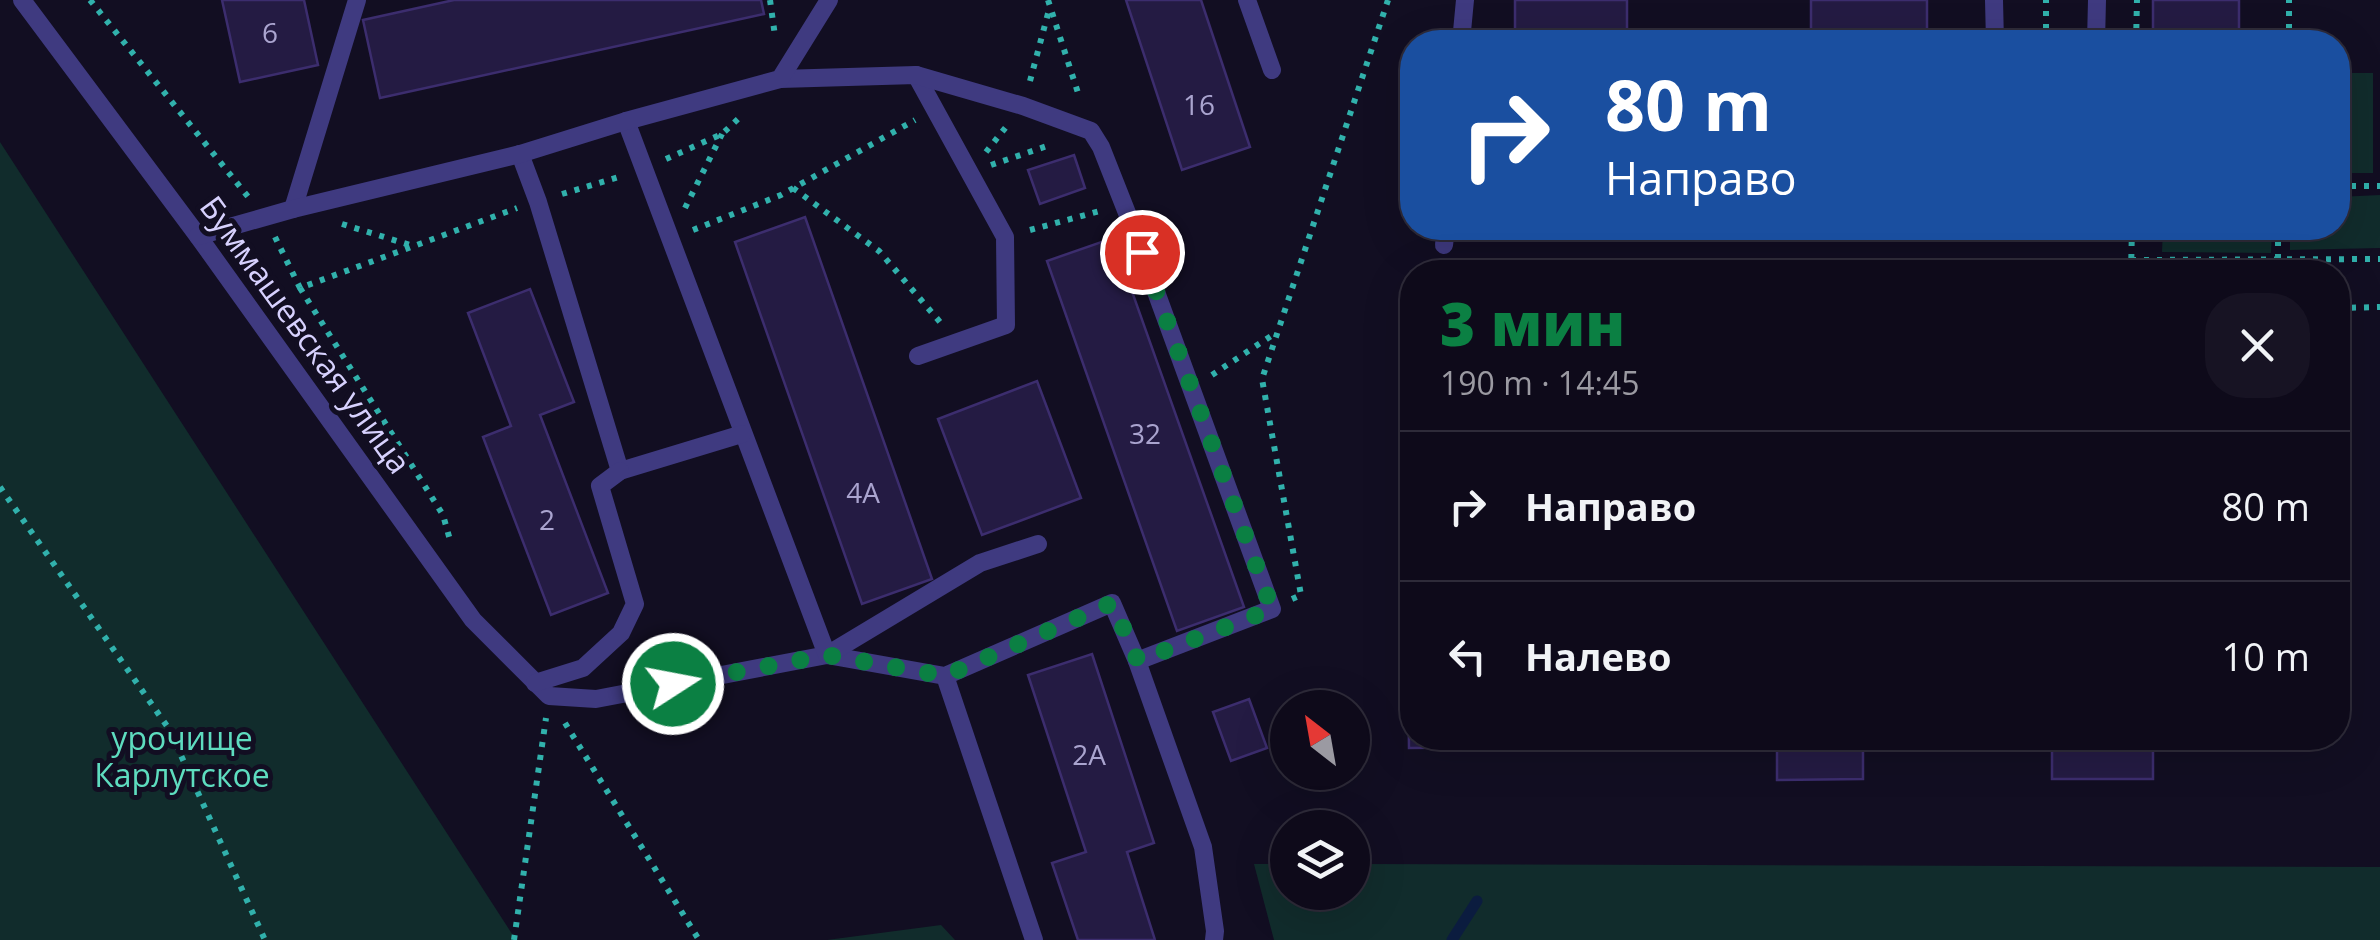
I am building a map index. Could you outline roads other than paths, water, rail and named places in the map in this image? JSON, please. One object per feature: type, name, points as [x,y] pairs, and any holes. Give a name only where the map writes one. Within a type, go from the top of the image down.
[{"type":"lane","name":"Буммашевская улица","points":[[22,0],[198,236],[473,620],[542,690]]},
{"type":"lane","points":[[293,209],[357,0]]},
{"type":"lane","points":[[780,79],[830,0]]},
{"type":"lane","points":[[1247,0],[1272,70]]},
{"type":"lane","points":[[1463,30],[1465,0]]},
{"type":"lane","points":[[1994,0],[1995,30]]},
{"type":"lane","points":[[2096,0],[2096,30]]},
{"type":"lane","points":[[198,236],[520,154],[780,79],[916,75],[1023,106],[1091,131],[1124,204],[1272,609],[1138,661]]},
{"type":"lane","points":[[916,75],[1005,237],[1006,325],[918,356]]},
{"type":"lane","points":[[626,121],[827,655]]},
{"type":"lane","points":[[520,154],[620,471]]},
{"type":"lane","points":[[542,690],[583,668],[621,633],[635,604],[600,486],[620,471],[742,434]]},
{"type":"lane","points":[[542,690],[596,698],[827,655],[980,564],[1038,544]]},
{"type":"lane","points":[[827,655],[945,676],[1112,603],[1138,661],[1203,847],[1214,940]]},
{"type":"lane","points":[[945,676],[1034,940]]},
{"type":"waterway","points":[[1452,940],[1477,901]]},
{"type":"park label","name":"урочище Карлутское","points":[[182,758]]}]
